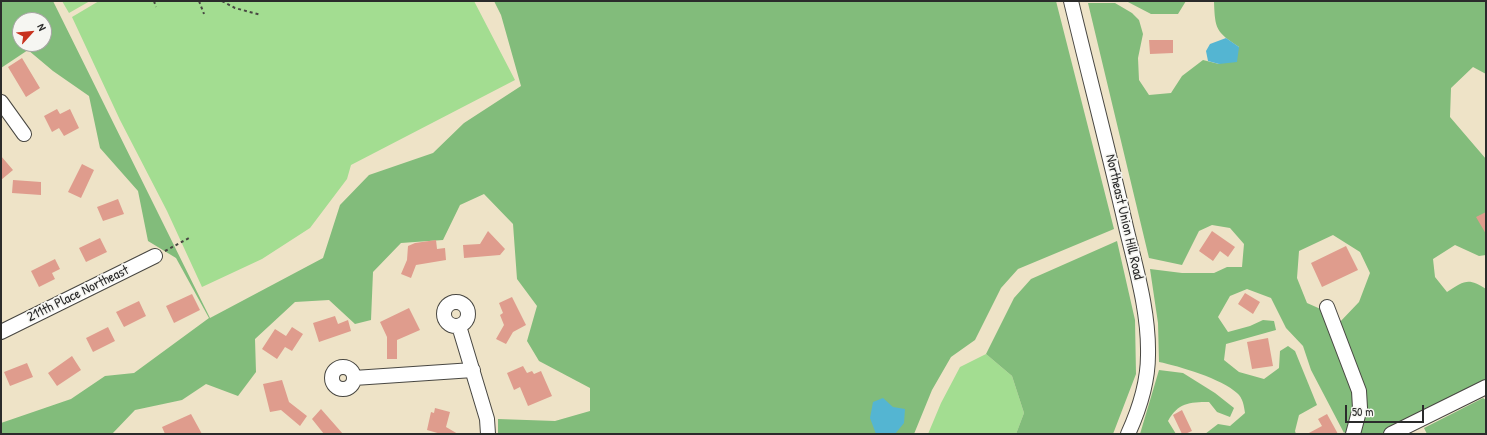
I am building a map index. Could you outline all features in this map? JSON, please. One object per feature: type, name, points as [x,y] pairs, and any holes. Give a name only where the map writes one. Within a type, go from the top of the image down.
[{"type":"street","name":"Northeast Union Hill Road","points":[[1071,1],[1138,277],[1147,324],[1148,356],[1143,390],[1135,419],[1128,434]]},
{"type":"street","points":[[1,102],[24,134]]},
{"type":"street","name":"211th Place Northeast","points":[[1,332],[155,256]]},
{"type":"street","points":[[1327,307],[1359,392],[1360,408],[1353,434]]},
{"type":"street","points":[[459,326],[487,419],[488,434]]},
{"type":"street","points":[[354,378],[473,370]]},
{"type":"street","points":[[1391,434],[1486,387]]},
{"type":"path","points":[[154,1],[156,7]]},
{"type":"path","points":[[199,1],[204,14]]},
{"type":"path","points":[[222,1],[235,8],[261,15]]},
{"type":"path","points":[[155,256],[189,238]]},
{"type":"green space","points":[[1,1],[53,1],[210,318],[323,258],[340,205],[369,175],[433,153],[464,123],[521,86],[501,15],[494,1],[1056,1],[1114,229],[1018,269],[1001,288],[975,340],[951,357],[932,390],[914,434],[498,434],[498,419],[555,421],[590,411],[590,388],[539,361],[527,341],[537,306],[517,279],[513,224],[484,194],[460,205],[443,240],[401,243],[373,272],[371,320],[355,324],[329,300],[295,302],[255,339],[256,372],[238,396],[206,384],[182,400],[135,410],[112,434],[1,434],[1,423],[71,399],[105,376],[134,373],[209,318],[176,258],[148,241],[138,191],[100,148],[89,96],[53,71],[30,52],[52,52],[52,12],[12,12],[12,52],[25,52],[1,68]]},
{"type":"green space","points":[[62,1],[90,1],[69,13]]},
{"type":"green space","points":[[99,1],[474,1],[515,80],[351,165],[347,179],[310,228],[262,259],[202,287],[167,211],[120,120],[72,17]]},
{"type":"green space","points":[[1126,1],[1186,1],[1178,14],[1151,14]]},
{"type":"green space","points":[[1486,1],[1486,74],[1473,67],[1451,88],[1450,117],[1486,159],[1486,255],[1479,256],[1455,245],[1433,259],[1435,277],[1447,292],[1466,282],[1475,283],[1486,289],[1486,380],[1381,434],[1356,434],[1364,409],[1338,324],[1359,302],[1370,273],[1360,252],[1333,235],[1299,251],[1297,278],[1307,303],[1325,311],[1345,361],[1354,389],[1357,401],[1357,410],[1354,420],[1344,433],[1311,370],[1303,346],[1286,328],[1271,298],[1247,289],[1230,296],[1218,317],[1228,332],[1250,326],[1263,320],[1274,321],[1276,330],[1226,344],[1224,360],[1239,372],[1264,379],[1279,368],[1280,351],[1288,346],[1295,351],[1317,405],[1299,415],[1295,431],[1296,434],[1205,434],[1218,424],[1230,426],[1245,413],[1243,402],[1237,393],[1211,378],[1159,362],[1158,323],[1150,269],[1182,273],[1214,273],[1227,267],[1242,267],[1244,244],[1230,228],[1212,225],[1199,231],[1182,265],[1149,258],[1088,3],[1115,3],[1132,13],[1139,20],[1143,34],[1138,58],[1139,80],[1149,95],[1171,93],[1182,76],[1203,60],[1219,64],[1239,47],[1218,29],[1215,18],[1214,2]]},
{"type":"green space","points":[[1117,241],[1135,320],[1136,374],[1113,434],[1016,434],[1024,413],[1012,376],[986,354],[1014,298],[1031,279]]},
{"type":"green space","points":[[986,354],[1012,376],[1024,413],[1016,434],[928,434],[941,403],[960,367]]},
{"type":"green space","points":[[1159,370],[1183,373],[1215,393],[1234,408],[1230,417],[1217,412],[1209,402],[1190,403],[1176,410],[1168,421],[1176,434],[1140,434]]},
{"type":"green space","points":[[1483,398],[1486,400],[1486,434],[1427,434],[1424,428]]},
{"type":"water","points":[[1226,38],[1239,47],[1237,62],[1219,64],[1208,61],[1206,51],[1210,44]]},
{"type":"water","points":[[883,398],[893,407],[905,409],[904,423],[895,434],[876,434],[870,418],[873,402]]},
{"type":"building","points":[[1149,40],[1173,40],[1173,53],[1150,54]]},
{"type":"building","points":[[22,58],[40,88],[26,97],[8,67]]},
{"type":"building","points":[[57,109],[60,114],[70,109],[79,128],[64,136],[59,128],[52,132],[44,116]]},
{"type":"building","points":[[1,156],[13,170],[1,180]]},
{"type":"building","points":[[82,164],[94,170],[81,198],[68,192]]},
{"type":"building","points":[[13,180],[41,182],[41,195],[12,193]]},
{"type":"building","points":[[118,199],[124,214],[103,221],[97,207]]},
{"type":"building","points":[[1486,212],[1486,234],[1476,217]]},
{"type":"building","points":[[488,231],[505,249],[500,255],[464,258],[463,245],[480,244]]},
{"type":"building","points":[[1212,231],[1235,247],[1228,257],[1220,251],[1213,261],[1199,251]]},
{"type":"building","points":[[100,238],[107,252],[86,262],[79,248]]},
{"type":"building","points":[[436,240],[437,249],[445,248],[446,260],[416,265],[411,278],[401,274],[407,260],[408,246],[415,243]]},
{"type":"building","points":[[1346,246],[1358,270],[1322,287],[1311,263]]},
{"type":"building","points":[[55,259],[60,269],[52,273],[55,279],[39,287],[31,271]]},
{"type":"building","points":[[1245,293],[1260,302],[1253,314],[1238,304]]},
{"type":"building","points":[[192,294],[200,310],[174,323],[166,306]]},
{"type":"building","points":[[512,297],[526,325],[513,332],[506,344],[496,339],[504,325],[500,315],[503,313],[499,303]]},
{"type":"building","points":[[139,301],[146,316],[124,327],[116,312]]},
{"type":"building","points":[[409,308],[420,330],[397,340],[397,359],[387,359],[387,337],[380,322]]},
{"type":"building","points":[[335,316],[338,324],[348,320],[351,331],[319,342],[313,323]]},
{"type":"building","points":[[108,327],[115,341],[93,352],[86,338]]},
{"type":"building","points":[[292,327],[303,334],[292,351],[285,347],[277,359],[262,349],[275,329],[286,336]]},
{"type":"building","points":[[1268,338],[1273,366],[1252,369],[1247,342]]},
{"type":"building","points":[[72,356],[81,370],[57,386],[48,373]]},
{"type":"building","points":[[27,363],[33,377],[10,386],[4,372]]},
{"type":"building","points":[[523,366],[527,373],[532,371],[534,374],[541,371],[552,396],[528,406],[520,387],[514,390],[507,373]]},
{"type":"building","points":[[282,380],[289,402],[307,416],[300,426],[281,410],[270,412],[263,384]]},
{"type":"building","points":[[435,408],[450,412],[446,427],[458,434],[441,434],[427,430],[431,412],[434,413]]},
{"type":"building","points":[[321,409],[343,434],[324,434],[312,419]]},
{"type":"building","points":[[1182,410],[1192,431],[1185,434],[1182,434],[1173,415]]},
{"type":"building","points":[[191,414],[202,434],[165,434],[162,427]]},
{"type":"building","points":[[1327,414],[1338,434],[1307,434],[1322,426],[1318,419]]}]
